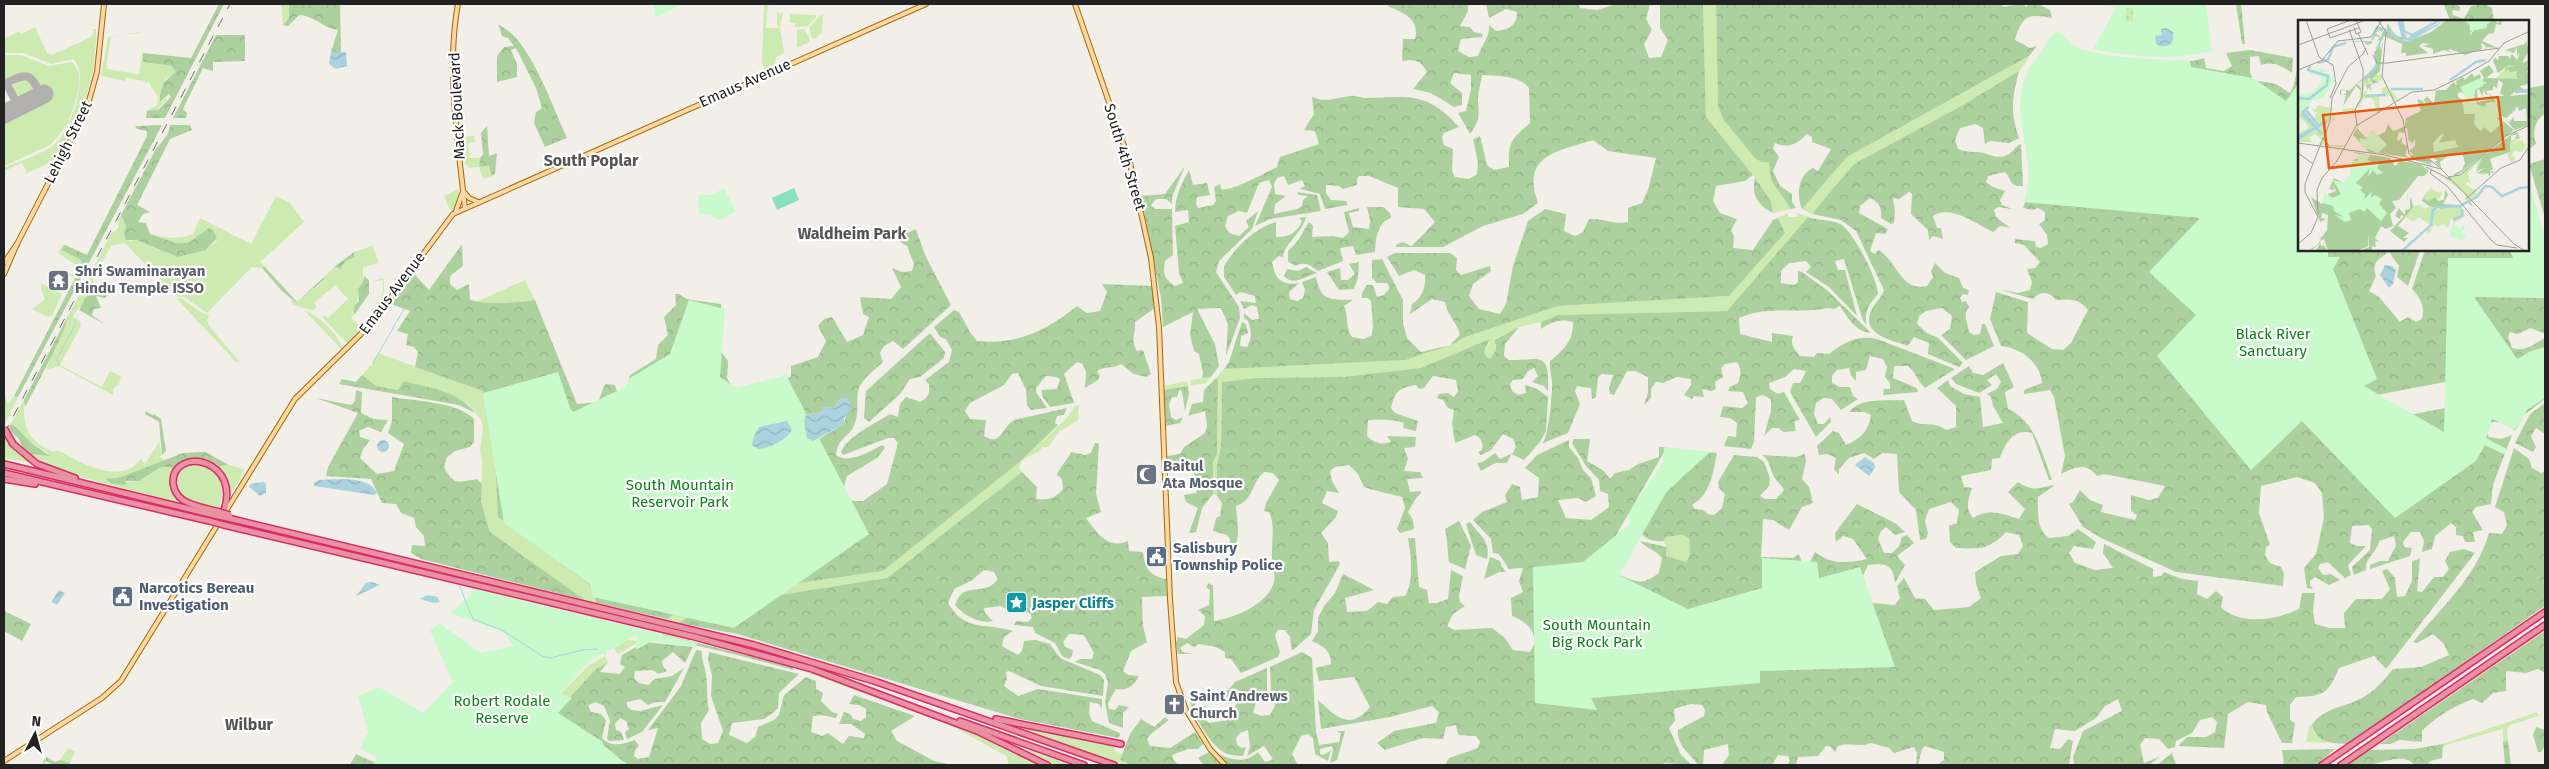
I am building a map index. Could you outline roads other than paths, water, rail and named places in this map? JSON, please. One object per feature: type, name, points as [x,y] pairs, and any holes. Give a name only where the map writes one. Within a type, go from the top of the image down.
[{"type":"highway","points":[[4,428],[13,444],[25,456],[42,466],[106,489]]},
{"type":"highway","points":[[215,513],[186,502],[178,496],[174,489],[174,478],[182,466],[192,461],[203,462],[214,467],[222,474],[226,483],[226,506],[221,524]]},
{"type":"highway","points":[[4,464],[215,513],[754,645],[1000,720],[1121,744]]},
{"type":"highway","points":[[4,473],[745,650],[812,669],[977,731],[1047,765]]},
{"type":"highway","points":[[4,479],[60,487]]},
{"type":"highway","points":[[2322,765],[2545,612]]},
{"type":"highway","points":[[2341,765],[2545,625]]},
{"type":"highway","points":[[877,682],[1114,765]]},
{"type":"highway","points":[[863,688],[1084,765]]},
{"type":"main road","name":"Lehigh Street","points":[[4,263],[17,244],[87,108],[97,72],[104,4]]},
{"type":"main road","name":"Mack Boulevard","points":[[458,4],[454,26],[455,95],[465,208]]},
{"type":"main road","name":"Emaus Avenue","points":[[4,761],[102,698],[121,681],[221,524],[295,399],[370,324],[444,223],[456,212],[926,4]]},
{"type":"main road","name":"South 4th Street","points":[[1075,4],[1135,181],[1151,258],[1158,314],[1173,658],[1178,689],[1189,716],[1210,749],[1225,765]]},
{"type":"main road","points":[[463,190],[469,198],[478,202]]},
{"type":"main road","points":[[456,212],[463,190]]},
{"type":"main road","name":"Lehigh Street","points":[[4,274],[16,251],[17,244]]},
{"type":"water","points":[[2166,28],[2173,32],[2172,42],[2166,46],[2156,44],[2155,36],[2162,35],[2161,29]]},
{"type":"water","points":[[331,52],[346,52],[347,66],[336,69],[329,64]]},
{"type":"water","points":[[2385,265],[2392,266],[2396,270],[2393,284],[2389,288],[2380,275]]},
{"type":"water","points":[[842,397],[849,398],[851,409],[844,418],[844,424],[813,441],[807,438],[804,422],[806,415],[822,412],[824,407],[834,408]]},
{"type":"water","points":[[787,421],[792,429],[783,440],[762,449],[752,445],[759,427]]},
{"type":"water","points":[[381,440],[385,440],[389,446],[385,452],[381,452],[377,448],[377,444]]},
{"type":"water","points":[[1865,457],[1874,463],[1875,468],[1869,476],[1855,465]]},
{"type":"water","points":[[343,479],[359,481],[373,487],[377,493],[374,495],[314,486],[314,483],[319,480]]},
{"type":"water","points":[[264,482],[266,484],[266,493],[260,496],[249,487],[251,484]]},
{"type":"water","points":[[372,582],[380,585],[356,596],[366,583]]},
{"type":"water","points":[[59,590],[65,593],[57,605],[51,602]]},
{"type":"water","points":[[427,595],[437,597],[440,602],[434,603],[420,599]]},
{"type":"waterway","points":[[373,363],[404,309]]},
{"type":"waterway","points":[[59,364],[57,358],[76,324],[75,321]]},
{"type":"waterway","points":[[459,585],[473,619],[502,630],[542,656],[550,658],[583,650],[598,649]]},
{"type":"railway","points":[[4,434],[230,4]]},
{"type":"place","name":"Shri Swaminarayan Hindu Temple ISSO","points":[[59,280]]},
{"type":"place","name":"Baitul Ata Mosque","points":[[1147,475]]},
{"type":"place","name":"Salisbury Township Police","points":[[1157,557]]},
{"type":"place","name":"Narcotics Bereau Investigation","points":[[123,597]]},
{"type":"place","name":"Jasper Cliffs","points":[[1016,603]]},
{"type":"place","name":"Saint Andrews Church","points":[[1174,705]]},
{"type":"district","name":"South Poplar","points":[[591,160]]},
{"type":"district","name":"Waldheim Park","points":[[852,233]]},
{"type":"district","name":"Wilbur","points":[[249,724]]},
{"type":"park label","name":"Black River Sanctuary","points":[[2273,342]]},
{"type":"park label","name":"South Mountain Reservoir Park","points":[[680,494]]},
{"type":"park label","name":"South Mountain Big Rock Park","points":[[1597,634]]},
{"type":"park label","name":"Robert Rodale Reserve","points":[[502,710]]}]
